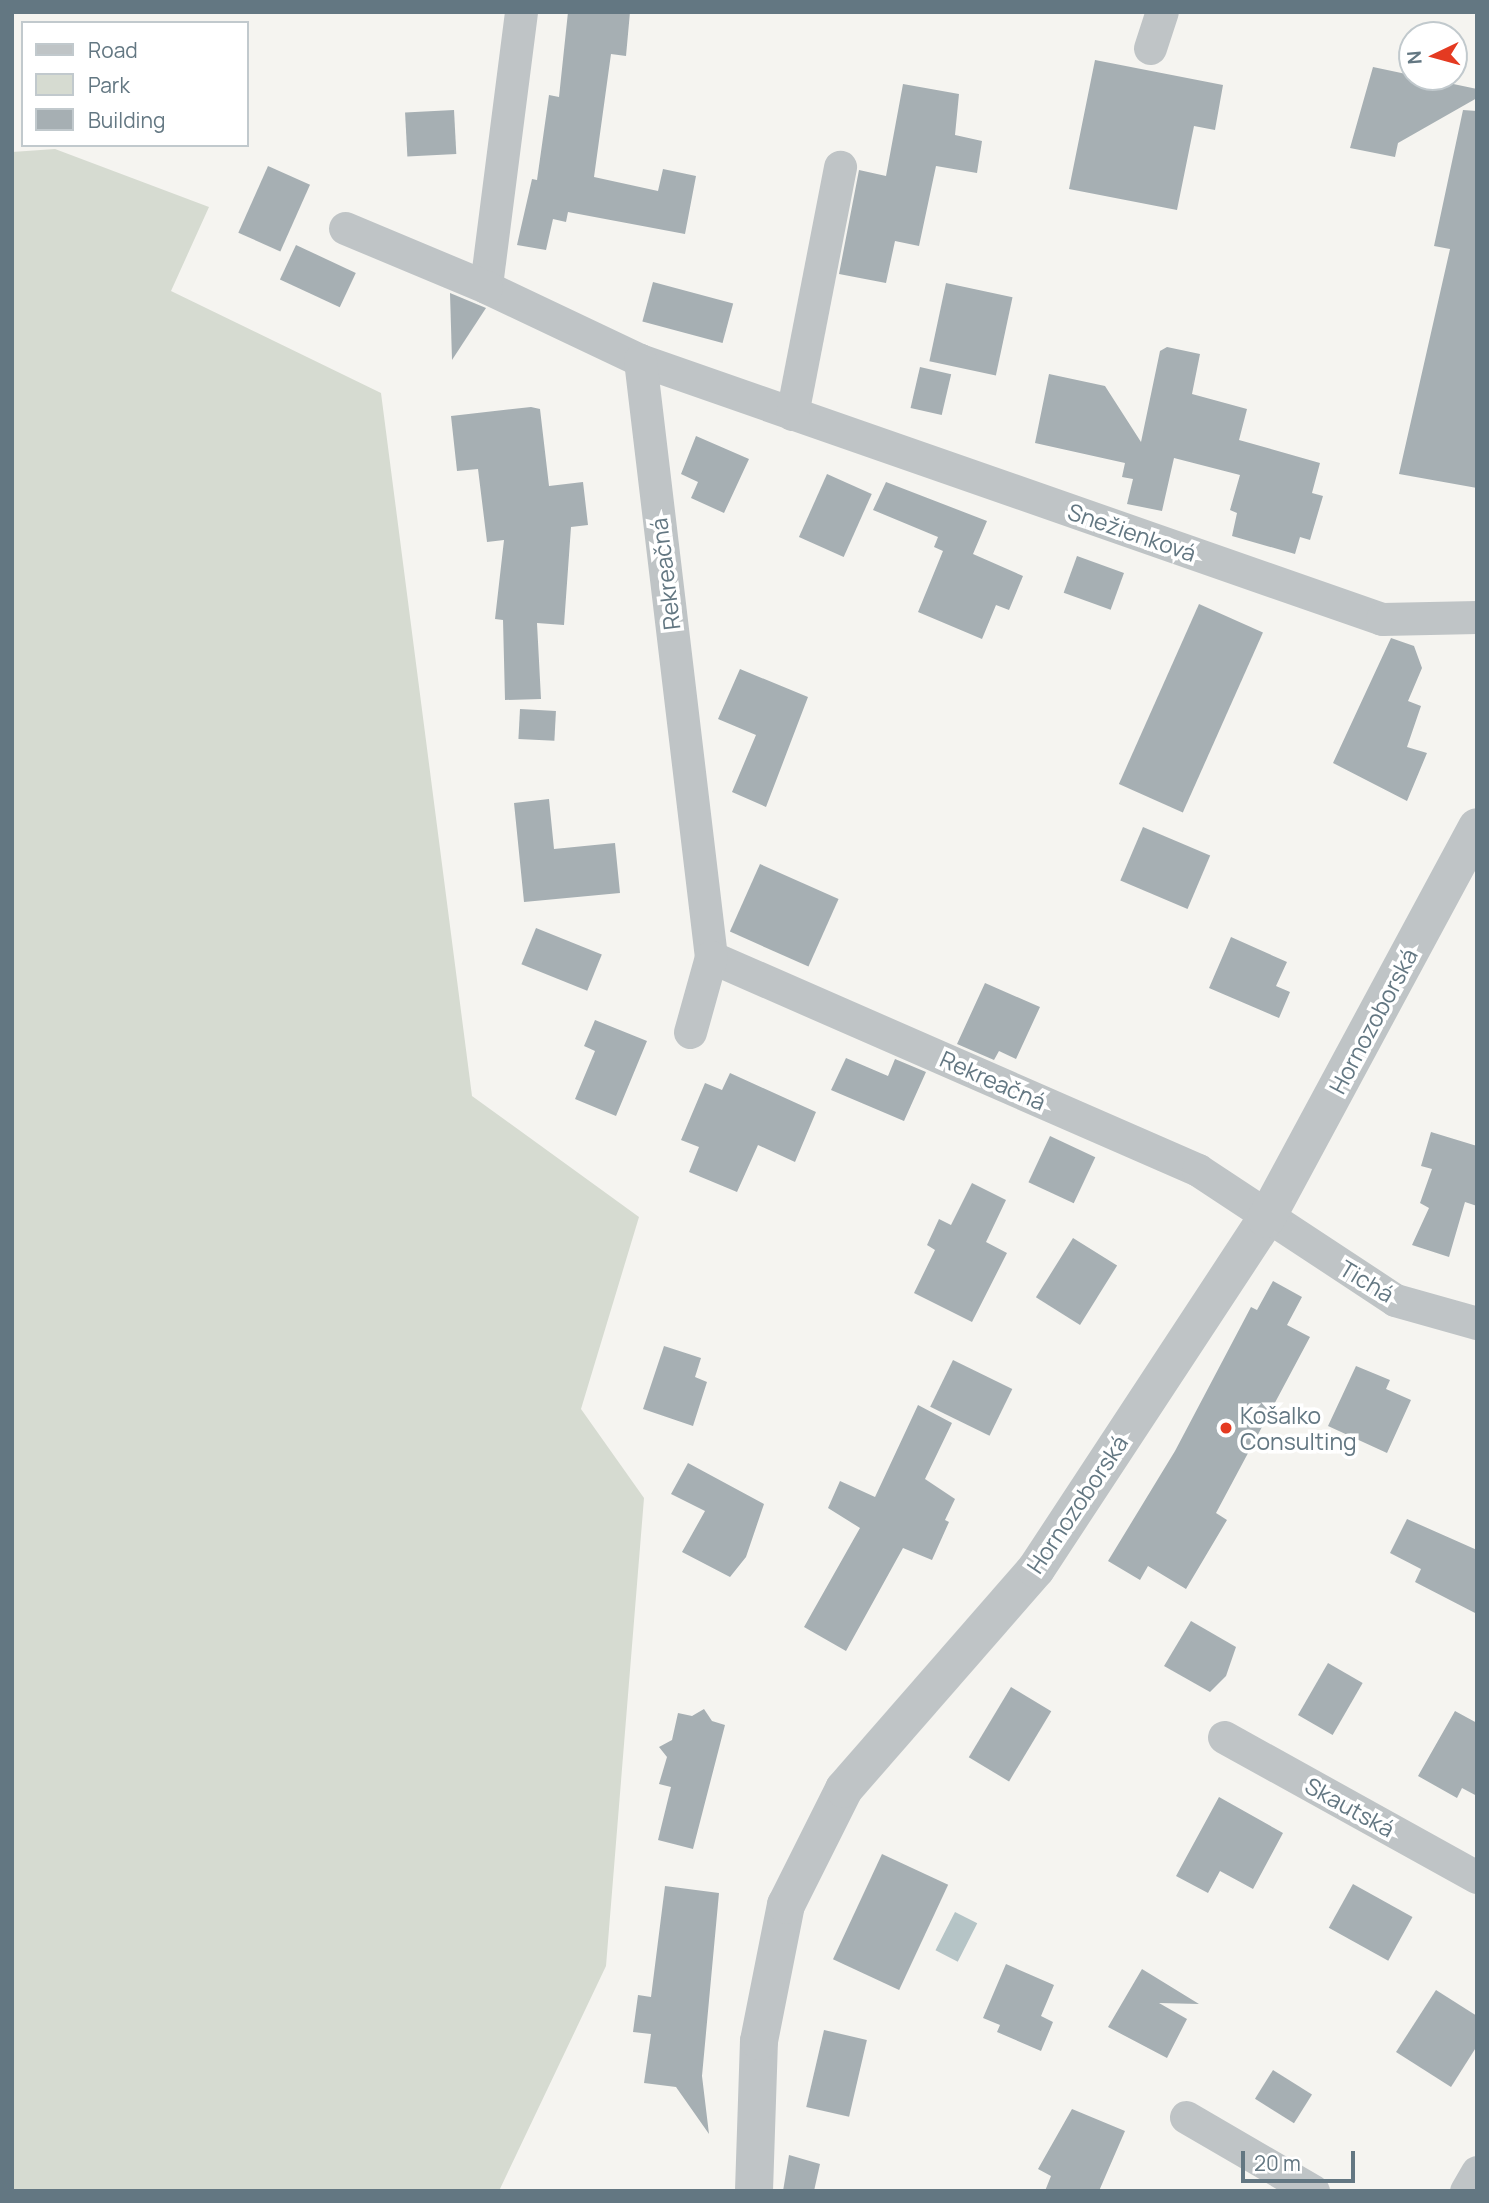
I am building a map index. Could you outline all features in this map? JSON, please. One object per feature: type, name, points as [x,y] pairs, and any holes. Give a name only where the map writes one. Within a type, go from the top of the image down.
[{"type":"street","points":[[486,287],[521,12]]},
{"type":"street","points":[[1150,48],[1162,12]]},
{"type":"street","points":[[792,414],[840,167]]},
{"type":"street","points":[[345,228],[486,287],[640,360]]},
{"type":"street","name":"Snežienková","points":[[640,360],[1382,619],[1477,617]]},
{"type":"street","name":"Rekreačná","points":[[640,360],[711,957],[690,1032]]},
{"type":"street","name":"Hornozoborská","points":[[754,2191],[760,2041],[786,1905],[844,1789],[1036,1569],[1266,1219],[1477,827]]},
{"type":"street","name":"Rekreačná","points":[[711,957],[1198,1170],[1266,1219]]},
{"type":"street","name":"Tichá","points":[[1266,1219],[1395,1300],[1477,1323]]},
{"type":"street","name":"Skautská","points":[[1224,1737],[1477,1877]]},
{"type":"street","points":[[1186,2117],[1312,2191]]},
{"type":"street","points":[[1466,2191],[1477,2172]]},
{"type":"green space","points":[[55,149],[209,207],[171,291],[381,393],[472,1096],[639,1217],[581,1409],[644,1498],[606,1966],[499,2191],[12,2191],[12,152]]},
{"type":"shaded area","points":[[955,1912],[977,1923],[958,1962],[935,1950]]},
{"type":"building","points":[[568,12],[630,12],[626,56],[611,54],[594,177],[658,191],[663,169],[696,176],[685,234],[568,212],[566,222],[553,219],[546,250],[517,245],[532,179],[537,180],[549,95],[559,97]]},
{"type":"building","points":[[1095,60],[1223,85],[1215,130],[1194,126],[1177,210],[1069,189]]},
{"type":"building","points":[[1373,67],[1398,72],[1398,91],[1468,91],[1468,87],[1477,89],[1477,98],[1398,143],[1395,157],[1350,148]]},
{"type":"building","points":[[903,84],[959,94],[955,135],[982,141],[977,173],[936,166],[919,246],[895,241],[886,283],[839,274],[859,170],[886,176]]},
{"type":"building","points":[[454,110],[456,154],[407,157],[405,113]]},
{"type":"building","points":[[1463,110],[1477,111],[1477,488],[1399,474],[1450,249],[1434,246]]},
{"type":"building","points":[[268,166],[310,185],[280,251],[238,233]]},
{"type":"building","points":[[296,245],[356,273],[340,307],[280,279]]},
{"type":"building","points":[[653,282],[733,303],[723,343],[642,322]]},
{"type":"building","points":[[946,283],[1013,297],[996,375],[929,361]]},
{"type":"building","points":[[450,293],[486,308],[452,360]]},
{"type":"building","points":[[1167,347],[1200,354],[1192,394],[1247,409],[1239,440],[1320,463],[1312,493],[1323,496],[1310,540],[1300,537],[1295,554],[1232,536],[1237,513],[1230,510],[1240,475],[1174,458],[1162,511],[1127,504],[1133,479],[1122,477],[1125,463],[1035,443],[1049,374],[1105,386],[1141,442],[1160,351]]},
{"type":"building","points":[[920,367],[951,374],[942,415],[911,408]]},
{"type":"building","points":[[531,407],[540,409],[549,486],[583,482],[588,525],[571,527],[564,625],[537,623],[541,699],[505,700],[503,620],[495,619],[504,540],[487,542],[478,469],[457,471],[451,416]]},
{"type":"building","points":[[696,436],[749,459],[724,513],[691,498],[698,482],[681,474]]},
{"type":"building","points":[[827,474],[872,494],[844,557],[799,537]]},
{"type":"building","points":[[886,482],[987,521],[973,554],[1023,576],[1009,610],[996,605],[982,639],[918,612],[943,551],[934,547],[938,537],[873,510]]},
{"type":"building","points":[[1077,556],[1124,573],[1111,610],[1064,593]]},
{"type":"building","points":[[1199,604],[1263,632],[1183,812],[1119,784]]},
{"type":"building","points":[[1391,638],[1414,646],[1422,668],[1408,701],[1421,706],[1407,747],[1427,753],[1407,801],[1333,763]]},
{"type":"building","points":[[740,669],[808,697],[766,807],[732,792],[756,735],[718,719]]},
{"type":"building","points":[[520,709],[556,711],[554,741],[518,739]]},
{"type":"building","points":[[549,799],[554,849],[615,843],[620,893],[524,902],[514,803]]},
{"type":"building","points":[[1143,827],[1210,856],[1188,909],[1120,880]]},
{"type":"building","points":[[760,864],[839,899],[808,967],[730,932]]},
{"type":"building","points":[[536,928],[602,955],[587,991],[521,964]]},
{"type":"building","points":[[1231,937],[1287,962],[1276,986],[1290,992],[1279,1018],[1209,988]]},
{"type":"building","points":[[985,983],[1040,1007],[1016,1059],[999,1051],[994,1060],[957,1044]]},
{"type":"building","points":[[595,1020],[647,1041],[616,1116],[575,1099],[595,1051],[584,1046]]},
{"type":"building","points":[[846,1058],[888,1076],[895,1059],[926,1072],[904,1121],[831,1090]]},
{"type":"building","points":[[730,1073],[816,1112],[795,1162],[758,1145],[737,1192],[689,1172],[699,1147],[681,1140],[705,1083],[722,1090]]},
{"type":"building","points":[[1431,1132],[1477,1146],[1477,1206],[1465,1202],[1449,1257],[1412,1245],[1429,1208],[1420,1203],[1432,1169],[1421,1166]]},
{"type":"building","points":[[1050,1136],[1095,1157],[1074,1203],[1028,1182]]},
{"type":"building","points":[[972,1183],[1006,1200],[986,1242],[1007,1253],[972,1322],[914,1293],[935,1250],[927,1245],[939,1219],[951,1225]]},
{"type":"building","points":[[1073,1238],[1117,1266],[1080,1325],[1036,1297]]},
{"type":"building","points":[[1273,1281],[1302,1297],[1287,1325],[1310,1337],[1216,1513],[1227,1520],[1186,1589],[1148,1566],[1140,1580],[1108,1561],[1175,1451],[1251,1307],[1257,1310]]},
{"type":"building","points":[[664,1346],[701,1358],[695,1377],[707,1382],[693,1426],[643,1409]]},
{"type":"building","points":[[953,1360],[1012,1389],[990,1436],[930,1407]]},
{"type":"building","points":[[1356,1366],[1390,1380],[1386,1389],[1411,1400],[1387,1453],[1328,1426]]},
{"type":"building","points":[[918,1405],[952,1423],[925,1479],[955,1499],[945,1520],[949,1522],[932,1560],[903,1548],[846,1651],[804,1627],[860,1528],[828,1508],[840,1481],[875,1497]]},
{"type":"building","points":[[688,1463],[764,1504],[746,1557],[730,1577],[682,1552],[705,1511],[671,1494]]},
{"type":"building","points":[[1407,1519],[1477,1550],[1477,1614],[1415,1582],[1421,1569],[1390,1553]]},
{"type":"building","points":[[1191,1621],[1236,1647],[1226,1676],[1210,1692],[1164,1666]]},
{"type":"building","points":[[1328,1663],[1363,1683],[1333,1735],[1298,1715]]},
{"type":"building","points":[[1011,1687],[1051,1711],[1009,1781],[969,1757]]},
{"type":"building","points":[[704,1709],[712,1721],[725,1725],[693,1849],[658,1840],[671,1787],[659,1784],[667,1757],[659,1747],[672,1740],[678,1713],[692,1716]]},
{"type":"building","points":[[1455,1711],[1477,1723],[1477,1796],[1462,1788],[1457,1798],[1418,1776]]},
{"type":"building","points":[[1219,1797],[1283,1833],[1253,1889],[1220,1871],[1208,1893],[1176,1876]]},
{"type":"building","points":[[882,1854],[948,1885],[899,1990],[833,1959]]},
{"type":"building","points":[[1353,1884],[1412,1917],[1388,1961],[1329,1928]]},
{"type":"building","points":[[665,1886],[719,1893],[702,2076],[709,2134],[676,2087],[644,2083],[651,2034],[633,2032],[638,1995],[651,1997]]},
{"type":"building","points":[[1006,1964],[1054,1985],[1041,2016],[1053,2022],[1041,2051],[997,2032],[1000,2025],[983,2018]]},
{"type":"building","points":[[1142,1969],[1199,2004],[1159,2003],[1187,2019],[1167,2058],[1108,2027]]},
{"type":"building","points":[[1436,1990],[1477,2016],[1477,2046],[1451,2087],[1396,2052]]},
{"type":"building","points":[[824,2030],[867,2040],[849,2117],[806,2107]]},
{"type":"building","points":[[1273,2070],[1312,2094],[1294,2123],[1255,2099]]},
{"type":"building","points":[[1072,2109],[1125,2131],[1099,2191],[1045,2191],[1051,2176],[1038,2169]]},
{"type":"building","points":[[789,2155],[820,2164],[814,2191],[783,2191]]},
{"type":"place","name":"Košalko Consulting","points":[[1226,1428]]}]
